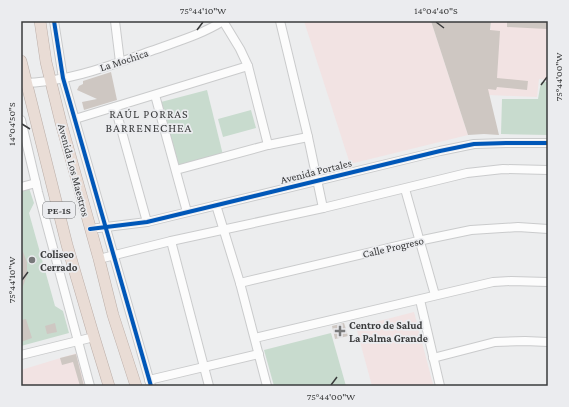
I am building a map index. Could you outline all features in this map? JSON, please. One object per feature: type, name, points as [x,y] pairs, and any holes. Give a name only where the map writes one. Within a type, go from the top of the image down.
[{"type":"highway","name":"Avenida Los Maestros","points":[[40,21],[50,80],[90,229],[100,259],[113,315],[136,386]]},
{"type":"highway","name":"PE-1S","points":[[21,60],[23,83],[67,245],[109,386]]},
{"type":"street","points":[[54,21],[64,78],[150,383],[204,366],[259,354]]},
{"type":"street","points":[[115,21],[120,62]]},
{"type":"street","name":"La Mochica","points":[[23,83],[64,78],[120,62],[192,36],[223,21]]},
{"type":"street","points":[[223,21],[240,48],[248,66],[268,145]]},
{"type":"street","points":[[280,21],[308,136],[323,208]]},
{"type":"street","points":[[75,119],[248,66]]},
{"type":"street","points":[[21,94],[23,83]]},
{"type":"street","points":[[155,95],[187,212]]},
{"type":"street","points":[[116,107],[147,222]]},
{"type":"street","points":[[21,120],[36,183],[90,386]]},
{"type":"street","points":[[176,170],[268,145],[308,136]]},
{"type":"street","name":"Avenida Portales","points":[[90,229],[147,222],[474,144],[548,143]]},
{"type":"street","points":[[100,259],[170,241],[323,208],[486,170],[548,170]]},
{"type":"street","points":[[21,187],[36,183]]},
{"type":"street","points":[[405,189],[418,241],[435,295]]},
{"type":"street","points":[[216,205],[225,230],[240,283],[266,386]]},
{"type":"street","name":"Calle Progreso","points":[[240,283],[418,241],[486,228],[518,227],[548,229]]},
{"type":"street","points":[[170,241],[209,386]]},
{"type":"street","points":[[255,338],[492,282],[548,282]]},
{"type":"street","points":[[420,300],[440,386]]},
{"type":"street","points":[[21,355],[94,337]]},
{"type":"street","points":[[433,358],[495,342],[525,340],[548,342]]},
{"type":"shaded area","points":[[304,21],[431,21],[468,135],[350,164]]},
{"type":"shaded area","points":[[491,21],[548,21],[548,80],[539,79],[537,97],[489,95],[487,89]]},
{"type":"shaded area","points":[[414,312],[433,384],[426,386],[372,386],[356,327]]},
{"type":"shaded area","points":[[77,353],[86,386],[21,386],[21,370]]},
{"type":"green space","points":[[541,82],[548,82],[548,135],[501,134],[502,99],[538,99]]},
{"type":"green space","name":"RAÚL PORRAS BARRENECHEA","points":[[207,90],[223,155],[178,166],[161,102]]},
{"type":"green space","name":"RAÚL PORRAS BARRENECHEA","points":[[251,110],[256,128],[223,137],[218,119]]},
{"type":"green space","name":"Coliseo Cerrado","points":[[29,188],[34,203],[29,213],[55,306],[63,311],[69,333],[21,346],[21,190]]},
{"type":"green space","points":[[331,333],[346,386],[274,386],[264,350]]},
{"type":"building","points":[[431,21],[491,21],[490,30],[500,31],[497,78],[528,81],[527,90],[497,87],[496,90],[488,89],[499,135],[468,135]]},
{"type":"building","points":[[507,21],[547,21],[547,29],[507,27]]},
{"type":"building","points":[[111,72],[117,100],[84,110],[82,102],[97,99],[77,90],[79,86],[83,84],[83,81]]},
{"type":"building","points":[[21,247],[27,262],[27,275],[22,289]]},
{"type":"building","points":[[26,319],[32,338],[21,342],[21,320]]},
{"type":"building","points":[[55,323],[57,332],[47,334],[45,326]]},
{"type":"building","name":"Centro de Salud La Palma Grande","points":[[344,323],[348,336],[335,339],[332,326]]},
{"type":"building","points":[[76,354],[84,386],[80,386],[73,362],[62,365],[60,358]]},
{"type":"cycle path","points":[[54,21],[63,78],[151,386]]},
{"type":"cycle path","points":[[90,229],[147,222],[474,144],[548,143]]},
{"type":"place","name":"Coliseo Cerrado","points":[[32,260]]},
{"type":"place","name":"Centro de Salud La Palma Grande","points":[[340,331]]},
{"type":"district","name":"RAÚL PORRAS BARRENECHEA","points":[[149,121]]}]
